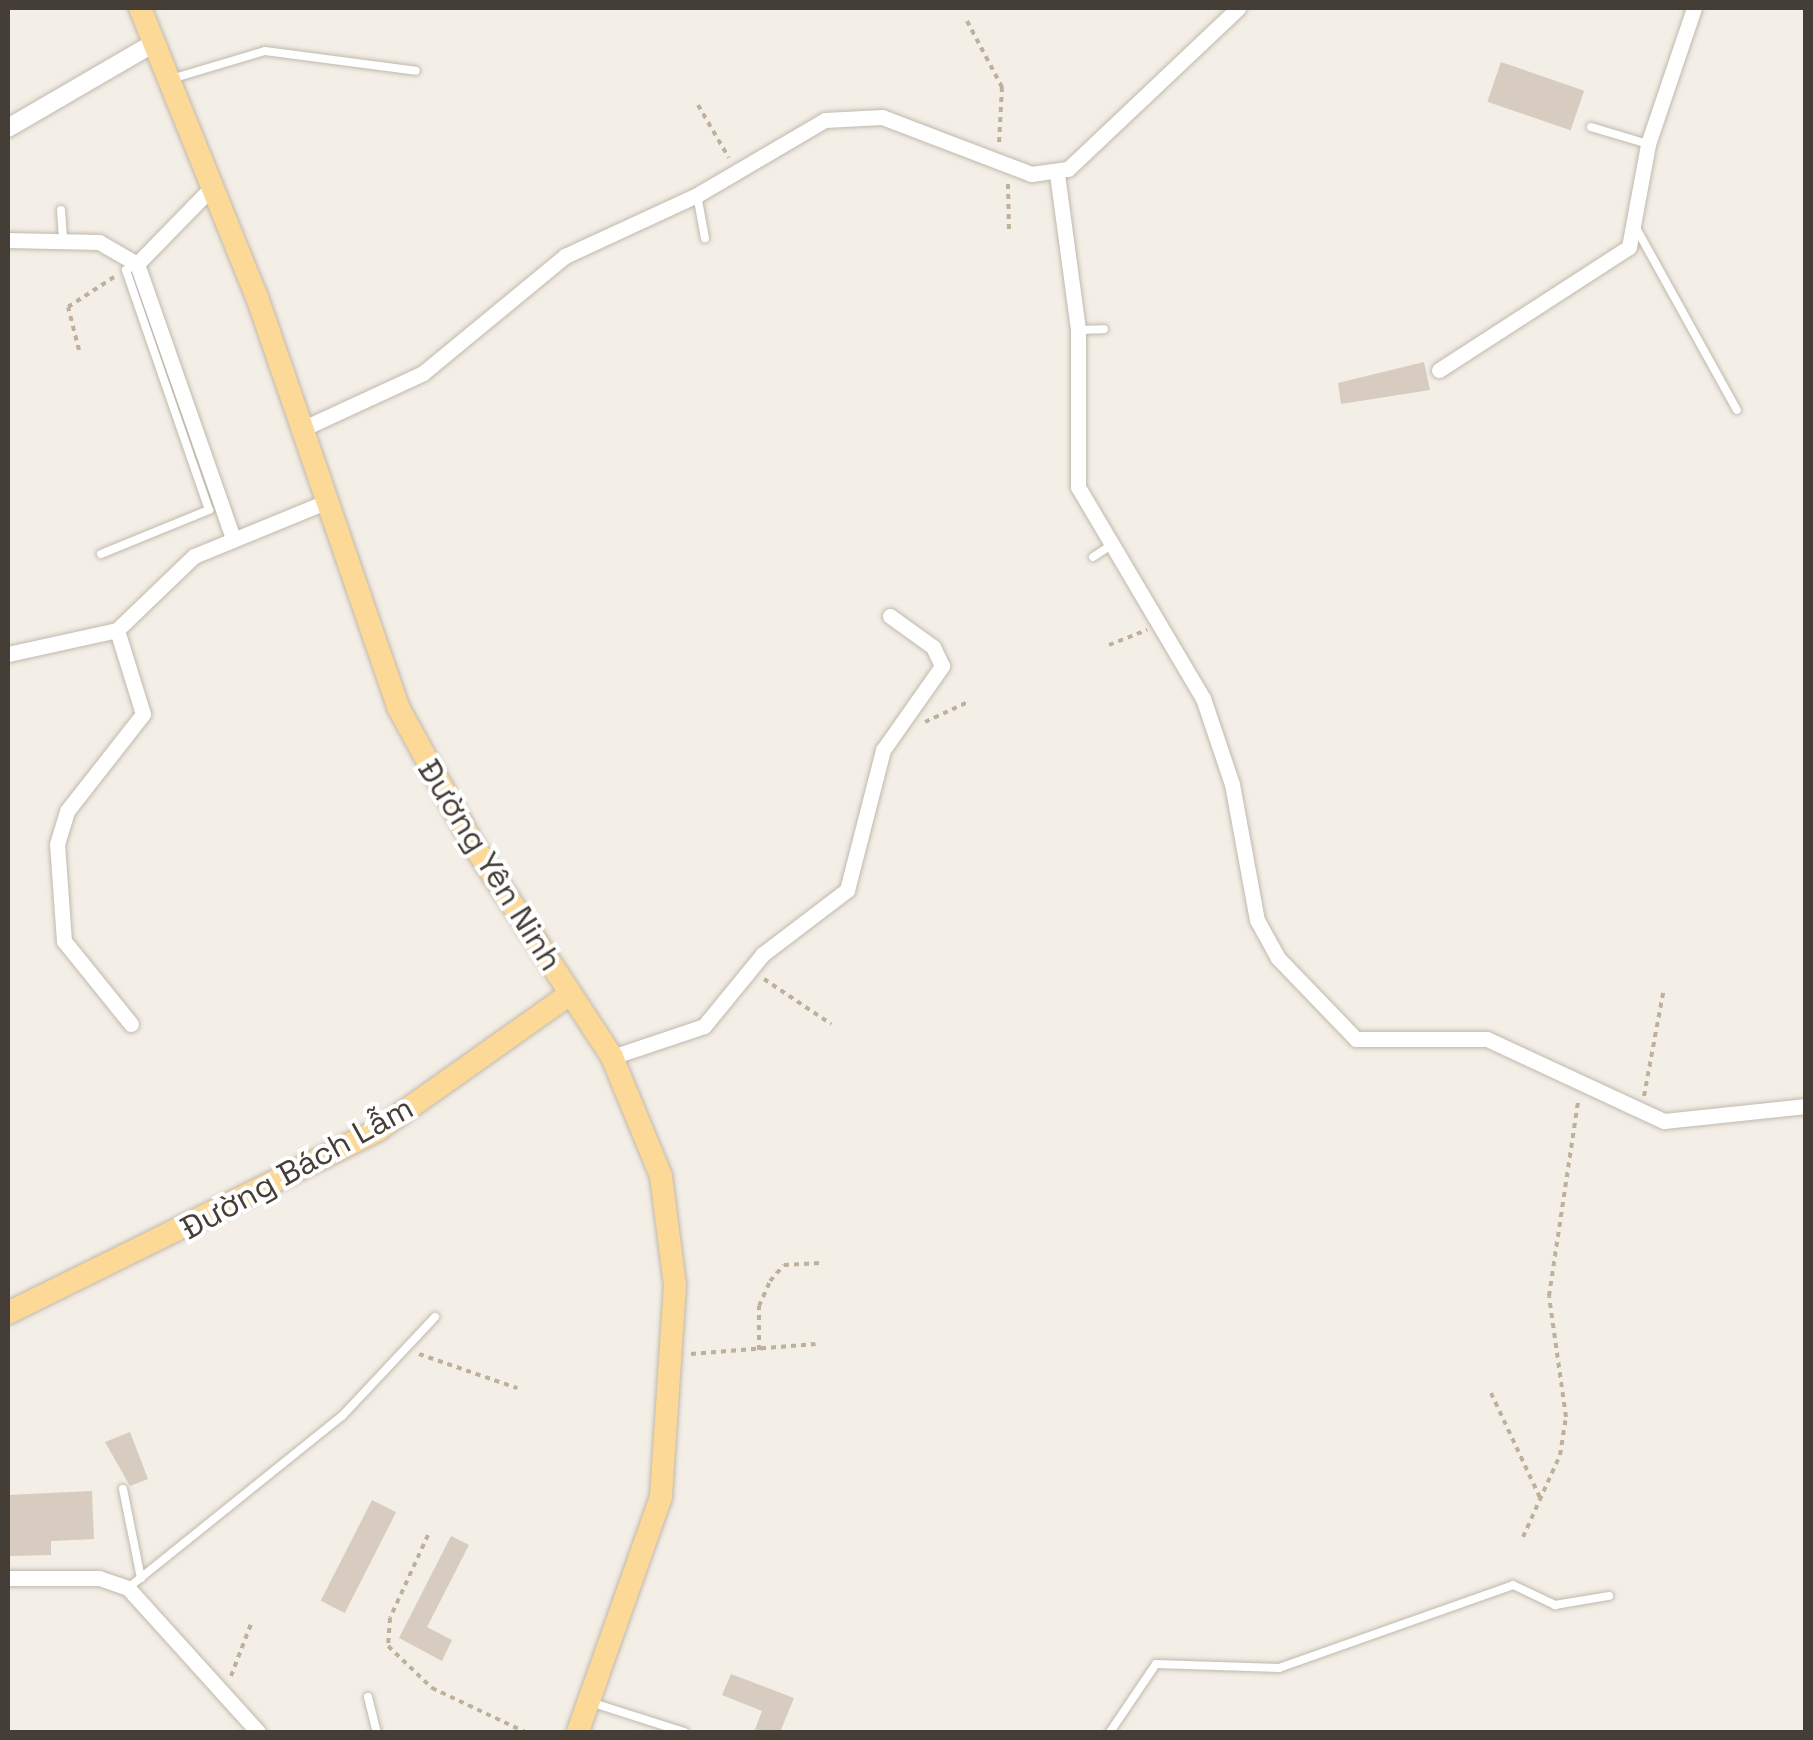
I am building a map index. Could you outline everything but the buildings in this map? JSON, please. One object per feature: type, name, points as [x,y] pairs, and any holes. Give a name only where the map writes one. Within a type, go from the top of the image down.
[{"type":"main road","name":"Đường Yên Ninh","points":[[140,8],[214,185],[302,429],[323,504],[431,773],[612,1057],[660,1176],[672,1354],[661,1497],[578,1732]]},
{"type":"main road","name":"Đường Bách Lẫm","points":[[8,1313],[378,1130],[570,994]]},
{"type":"street","points":[[1057,174],[1238,8]]},
{"type":"street","points":[[1439,370],[1612,265],[1636,228],[1648,144],[1694,8]]},
{"type":"street","points":[[8,128],[154,43]]},
{"type":"street","points":[[302,429],[423,373],[565,256],[697,195],[813,124],[851,115],[882,117],[1000,162],[1057,174]]},
{"type":"street","points":[[1057,174],[1078,330],[1074,473],[1110,546],[1161,624],[1224,752],[1262,932],[1338,1029],[1368,1041],[1487,1039],[1639,1114],[1699,1124],[1806,1106]]},
{"type":"street","points":[[132,267],[214,185]]},
{"type":"street","points":[[8,240],[63,240],[111,246],[132,267],[233,538]]},
{"type":"street","points":[[8,654],[117,630],[182,564],[233,538],[323,504]]},
{"type":"street","points":[[612,1057],[704,1026],[749,970],[847,890],[883,750],[942,666],[934,648],[890,616]]},
{"type":"street","points":[[117,630],[144,714],[67,811],[56,844],[64,942],[130,1024]]},
{"type":"street","points":[[8,1578],[98,1578],[134,1583],[258,1732]]},
{"type":"lane","points":[[170,79],[265,51],[416,71]]},
{"type":"lane","points":[[1590,127],[1648,144]]},
{"type":"lane","points":[[697,195],[705,238]]},
{"type":"lane","points":[[61,210],[63,240]]},
{"type":"lane","points":[[1636,228],[1738,410]]},
{"type":"lane","points":[[101,554],[209,510],[132,267]]},
{"type":"lane","points":[[1078,330],[1104,329]]},
{"type":"lane","points":[[1093,557],[1110,546]]},
{"type":"lane","points":[[134,1583],[342,1416],[436,1317]]},
{"type":"lane","points":[[123,1489],[134,1583]]},
{"type":"lane","points":[[1110,1732],[1156,1664],[1279,1668],[1512,1586],[1556,1605],[1610,1596]]},
{"type":"lane","points":[[368,1697],[376,1732]]},
{"type":"lane","points":[[590,1702],[684,1732]]},
{"type":"path","points":[[967,21],[1008,109],[1000,162],[1009,230]]},
{"type":"path","points":[[698,105],[737,171]]},
{"type":"path","points":[[79,350],[68,307],[132,267]]},
{"type":"path","points":[[1109,645],[1161,624]]},
{"type":"path","points":[[911,730],[970,701]]},
{"type":"path","points":[[749,970],[830,1024]]},
{"type":"path","points":[[1639,1114],[1663,993]]},
{"type":"path","points":[[1523,1538],[1542,1502],[1566,1417],[1549,1296],[1582,1086]]},
{"type":"path","points":[[759,1350],[759,1306],[770,1280],[784,1265],[821,1264]]},
{"type":"path","points":[[672,1354],[816,1344]]},
{"type":"path","points":[[407,1348],[517,1388]]},
{"type":"path","points":[[1491,1392],[1542,1502]]},
{"type":"path","points":[[428,1535],[390,1618],[388,1646],[432,1688],[525,1732]]},
{"type":"path","points":[[222,1691],[250,1624]]}]
